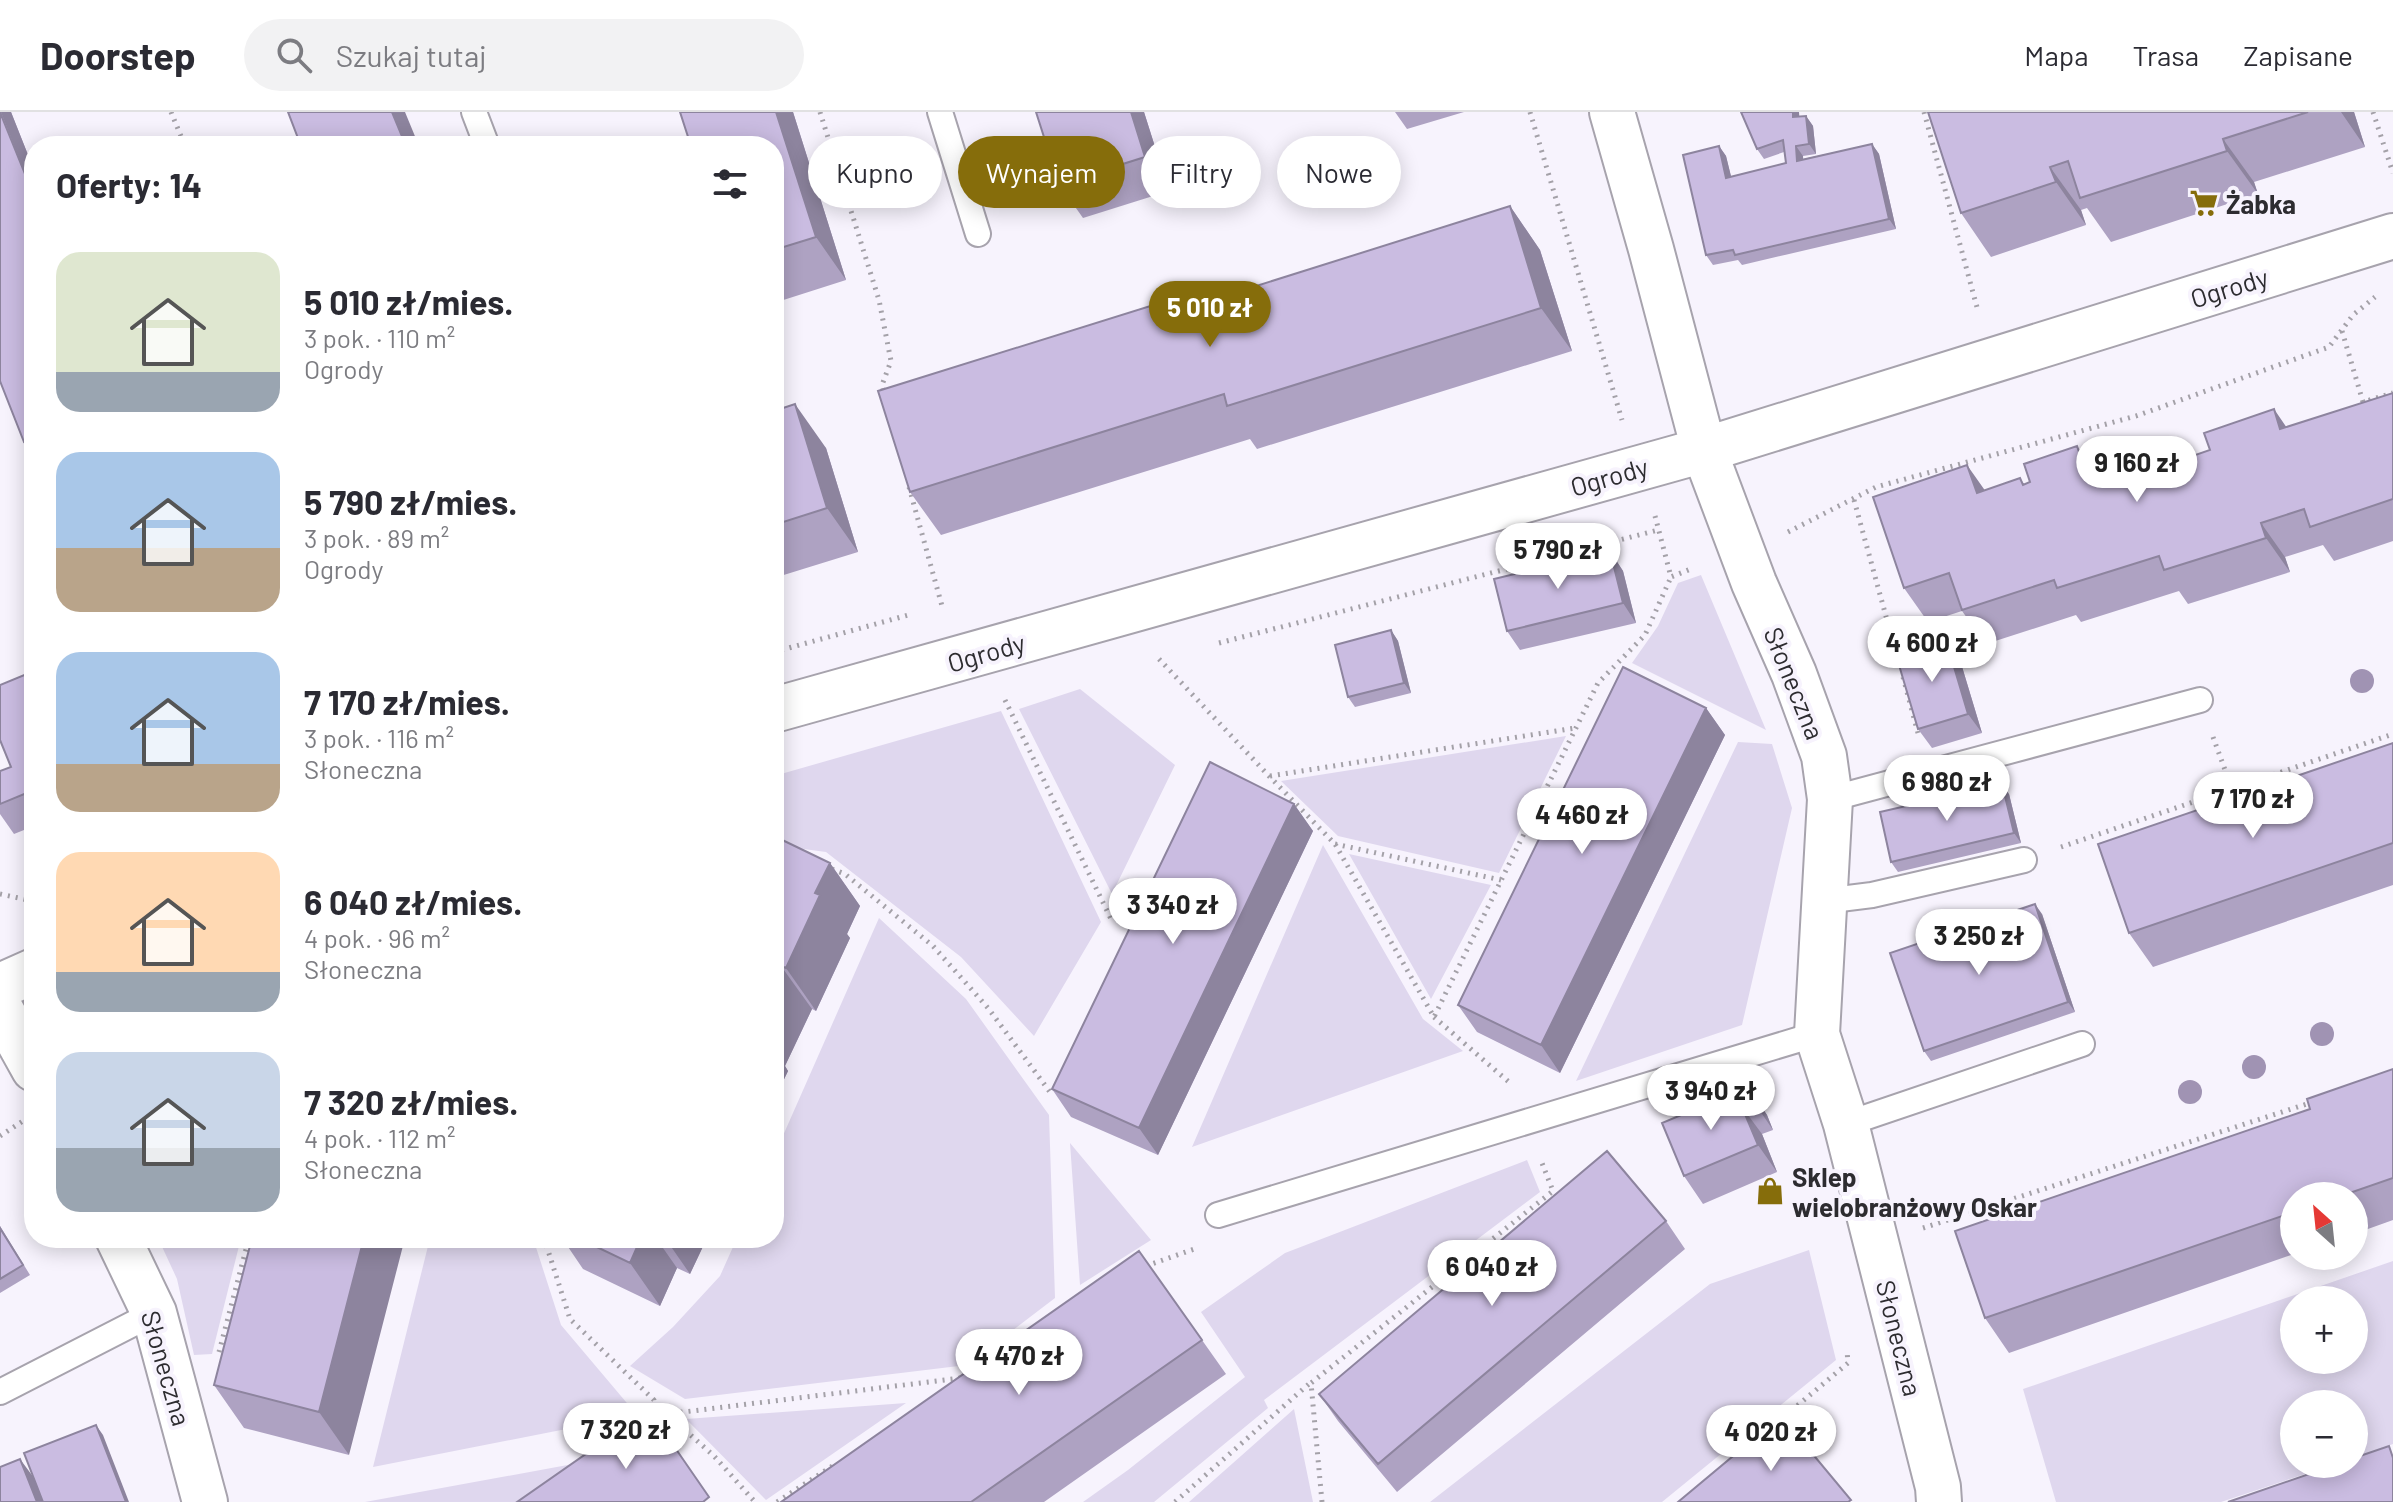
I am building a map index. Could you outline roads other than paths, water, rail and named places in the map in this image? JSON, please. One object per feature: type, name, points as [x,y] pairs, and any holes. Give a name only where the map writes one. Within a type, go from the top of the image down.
[{"type":"street","name":"Słoneczna","points":[[1612,112],[1704,450],[1824,756],[1830,799],[1817,1034],[1846,1124],[1938,1487],[1939,1502]]},
{"type":"street","name":"Ogrody","points":[[784,707],[1704,450],[2393,236]]},
{"type":"street","points":[[0,986],[24,975]]},
{"type":"street","points":[[0,1008],[24,1051]]},
{"type":"street","name":"Słoneczna","points":[[123,1248],[154,1313],[205,1502]]},
{"type":"lane","points":[[474,112],[483,136]]},
{"type":"lane","points":[[940,112],[978,234]]},
{"type":"lane","points":[[1830,799],[2200,700]]},
{"type":"lane","points":[[1824,901],[1872,895],[2024,860]]},
{"type":"lane","points":[[1218,1215],[1817,1034]]},
{"type":"lane","points":[[1846,1124],[2082,1044]]},
{"type":"lane","points":[[0,1392],[154,1313]]},
{"type":"place","name":"Żabka","points":[[2204,203]]},
{"type":"place","name":"Sklep wielobranżowy Oskar","points":[[1770,1191]]}]
